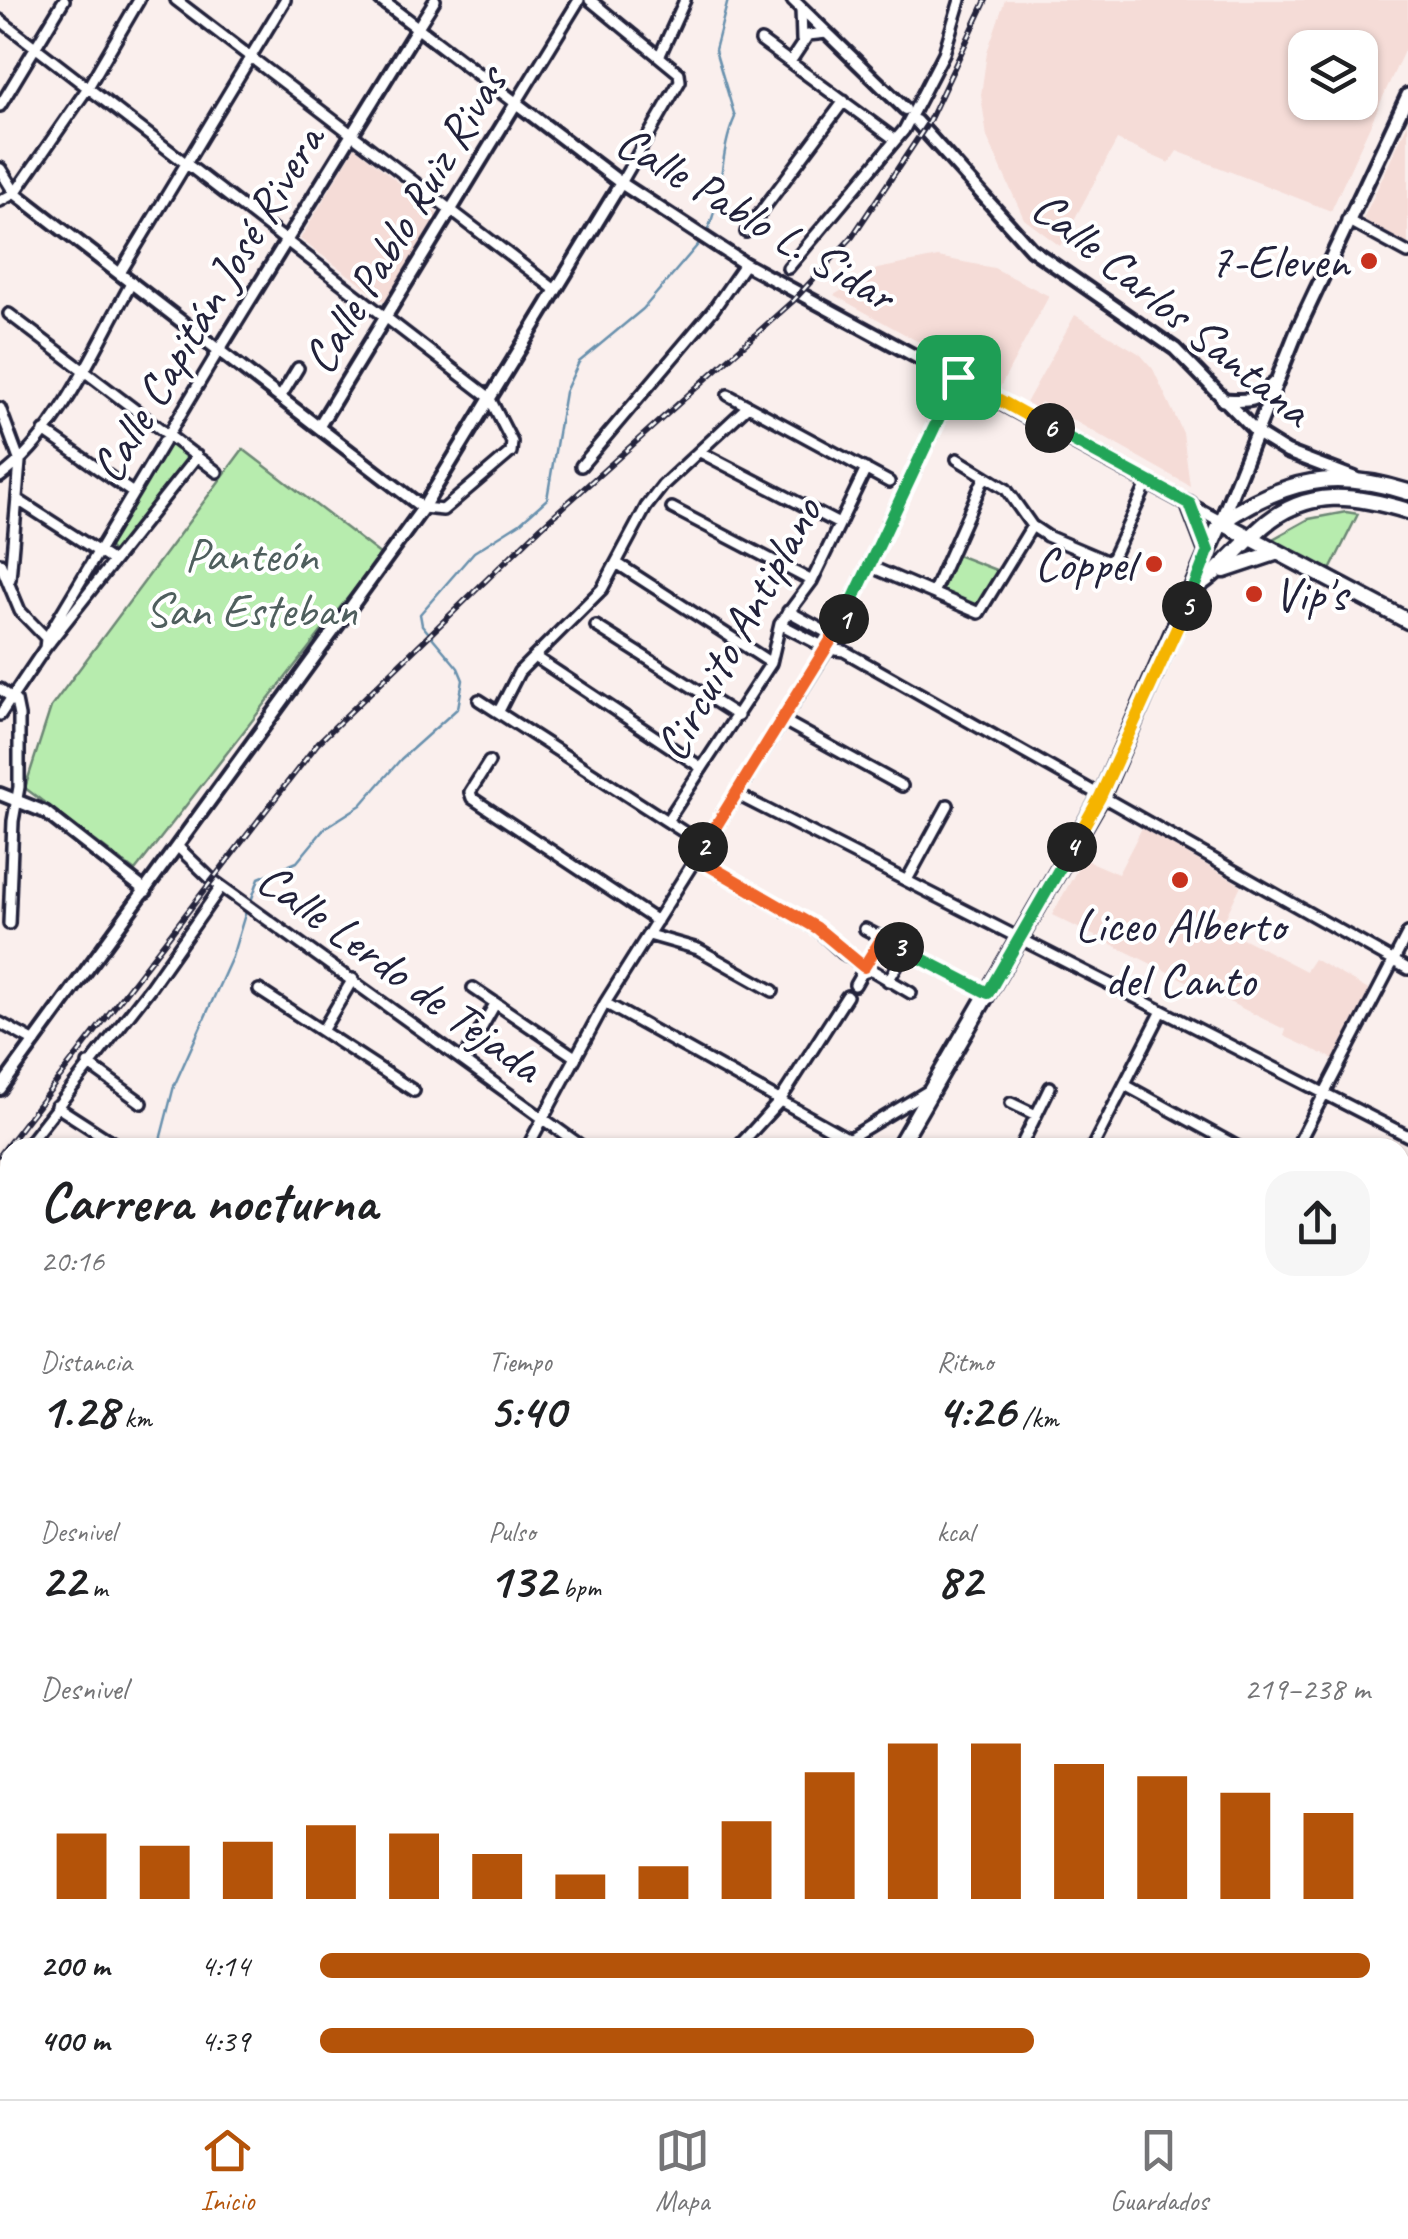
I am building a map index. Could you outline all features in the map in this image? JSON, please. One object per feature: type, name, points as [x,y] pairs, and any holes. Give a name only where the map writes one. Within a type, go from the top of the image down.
[{"type":"main road","points":[[904,1138],[1100,797],[1194,589],[1347,220],[1408,95]]},
{"type":"main road","points":[[1224,400],[1257,400],[1279,377]]},
{"type":"main road","points":[[1221,522],[1304,482],[1360,480],[1408,492]]},
{"type":"main road","points":[[1194,589],[1284,512],[1333,496],[1362,496],[1408,511]]},
{"type":"main road","points":[[1190,504],[1208,551]]},
{"type":"main road","points":[[1221,522],[1408,621]]},
{"type":"main road","points":[[1214,575],[1275,553]]},
{"type":"street","points":[[0,106],[64,0]]},
{"type":"street","points":[[0,200],[15,193],[87,89],[139,0]]},
{"type":"street","points":[[176,0],[554,289]]},
{"type":"street","points":[[120,273],[284,0]]},
{"type":"street","name":"Calle Pablo L. Sidar","points":[[381,0],[672,219],[956,381],[1221,522]]},
{"type":"street","name":"Calle Capitán José Rivera","points":[[48,643],[218,350],[435,0]]},
{"type":"street","name":"Calle Pablo Ruiz Rivas","points":[[320,426],[579,0]]},
{"type":"street","points":[[0,1090],[423,508],[680,81],[679,73],[590,0]]},
{"type":"street","points":[[660,56],[684,0]]},
{"type":"street","points":[[788,268],[904,130],[944,53],[960,0]]},
{"type":"street","points":[[797,4],[904,109]]},
{"type":"street","points":[[797,4],[802,40]]},
{"type":"street","points":[[0,20],[489,397],[512,442],[510,452],[444,510],[423,508],[15,193],[0,170]]},
{"type":"street","points":[[790,62],[802,40],[815,32],[830,33]]},
{"type":"street","points":[[761,41],[894,138]]},
{"type":"street","points":[[746,232],[844,101]]},
{"type":"street","name":"Calle Carlos Santana","points":[[916,121],[1030,248],[1150,330],[1258,434],[1287,452],[1360,480]]},
{"type":"street","points":[[1347,220],[1408,254]]},
{"type":"street","points":[[581,466],[713,310],[745,264]]},
{"type":"street","points":[[0,477],[20,462],[44,431],[132,282]]},
{"type":"street","points":[[9,314],[218,472]]},
{"type":"street","points":[[282,396],[298,368]]},
{"type":"street","points":[[532,1138],[605,1003],[836,637],[956,381]]},
{"type":"street","points":[[728,395],[889,482]]},
{"type":"street","points":[[500,711],[512,681],[580,614],[618,564],[646,507],[662,485],[702,453],[748,406]]},
{"type":"street","points":[[0,408],[20,462],[10,579]]},
{"type":"street","points":[[44,431],[133,493]]},
{"type":"street","points":[[702,453],[839,524]]},
{"type":"street","name":"Calle Capitán José Rivera","points":[[0,715],[48,643],[197,456]]},
{"type":"street","points":[[957,459],[1013,496],[1032,526],[1061,543],[1110,561],[1148,482]]},
{"type":"street","name":"Circuito Antiplano","points":[[666,821],[770,663],[780,624],[812,581],[866,469]]},
{"type":"street","points":[[932,594],[985,476]]},
{"type":"street","points":[[18,500],[114,562]]},
{"type":"street","points":[[672,508],[812,581]]},
{"type":"street","points":[[869,566],[982,612],[1032,526]]},
{"type":"street","points":[[0,562],[20,611],[48,643]]},
{"type":"street","points":[[618,564],[770,663]]},
{"type":"street","points":[[788,611],[836,637],[844,651]]},
{"type":"street","points":[[780,624],[828,649],[844,651],[1408,969]]},
{"type":"street","points":[[596,626],[738,716]]},
{"type":"street","points":[[535,657],[702,768]]},
{"type":"street","points":[[0,690],[11,696],[19,716],[9,924]]},
{"type":"street","name":"Circuito Antiplano","points":[[479,700],[704,846]]},
{"type":"street","points":[[784,721],[902,786]]},
{"type":"street","points":[[489,762],[472,788],[472,798],[658,921]]},
{"type":"street","points":[[0,794],[45,812],[146,890]]},
{"type":"street","points":[[736,794],[1408,1136]]},
{"type":"street","points":[[907,880],[948,805]]},
{"type":"street","name":"Calle Lerdo de Tejada","points":[[179,848],[221,887],[268,917],[570,1138]]},
{"type":"street","points":[[696,858],[817,928],[864,967],[911,994]]},
{"type":"street","points":[[32,1138],[150,988],[221,887]]},
{"type":"street","points":[[865,929],[988,993]]},
{"type":"street","points":[[1301,1138],[1408,933]]},
{"type":"street","points":[[648,934],[698,950],[773,990]]},
{"type":"street","points":[[856,985],[882,938]]},
{"type":"street","points":[[888,981],[906,951]]},
{"type":"street","points":[[322,1031],[353,979]]},
{"type":"street","points":[[473,988],[575,1057]]},
{"type":"street","points":[[259,990],[414,1091]]},
{"type":"street","points":[[746,1138],[779,1102],[847,996]]},
{"type":"street","points":[[605,1003],[846,1138]]},
{"type":"street","points":[[464,1059],[494,1004]]},
{"type":"street","points":[[1097,1138],[1162,1011]]},
{"type":"street","points":[[0,1024],[35,1042]]},
{"type":"street","points":[[88,1064],[142,1102]]},
{"type":"street","points":[[1125,1085],[1222,1138]]},
{"type":"street","points":[[1025,1138],[1050,1087]]},
{"type":"street","points":[[850,1138],[931,1089]]},
{"type":"street","points":[[1011,1103],[1036,1116]]},
{"type":"street","points":[[56,1106],[106,1138]]},
{"type":"shaded area","points":[[1005,0],[1408,0],[1408,42],[1378,108],[1378,30],[1288,30],[1288,120],[1372,120],[1331,211],[1177,151],[1169,163],[1117,140],[1060,246],[1024,219],[987,137],[981,95],[987,52]]},
{"type":"shaded area","points":[[1408,123],[1408,246],[1363,219]]},
{"type":"shaded area","points":[[355,147],[439,215],[388,304],[300,239]]},
{"type":"shaded area","points":[[938,257],[994,268],[1049,296],[1000,387],[834,295],[877,269]]},
{"type":"shaded area","points":[[1075,315],[1140,354],[1153,369],[1183,433],[1190,486],[1041,402],[1036,409],[1026,403]]},
{"type":"shaded area","points":[[1142,828],[1241,885],[1221,927],[1306,971],[1314,959],[1372,992],[1338,1061],[1284,1036],[1286,1030],[1052,915],[1083,859],[1118,874]]},
{"type":"green space","points":[[170,443],[188,457],[114,553],[107,545]]},
{"type":"green space","name":"Panteón San Esteban","points":[[243,449],[381,555],[135,871],[25,788],[51,707]]},
{"type":"green space","points":[[1346,512],[1358,514],[1330,570],[1271,540],[1309,519]]},
{"type":"green space","points":[[957,555],[1001,572],[983,609],[942,590]]},
{"type":"waterway","points":[[706,233],[735,117],[715,50],[728,0]]},
{"type":"waterway","points":[[250,904],[259,878],[297,862],[325,828],[361,805],[401,759],[458,708],[463,680],[458,668],[422,625],[420,614],[474,552],[520,523],[547,499],[565,392],[579,362],[643,309],[702,240]]},
{"type":"waterway","points":[[161,1138],[174,1086],[232,957],[246,911]]},
{"type":"railway","points":[[13,1138],[318,743],[541,527],[794,300],[852,237],[928,123],[986,0]]},
{"type":"place","name":"7-Eleven","points":[[1369,261]]},
{"type":"place","name":"Coppel","points":[[1154,564]]},
{"type":"place","name":"Vip's","points":[[1254,594]]},
{"type":"place","name":"Liceo Alberto del Canto","points":[[1180,880]]},
{"type":"route","points":[[958,377],[1190,504],[1208,551],[1100,797],[988,993],[882,938],[864,967],[817,928],[696,858],[836,637],[958,377]]}]
